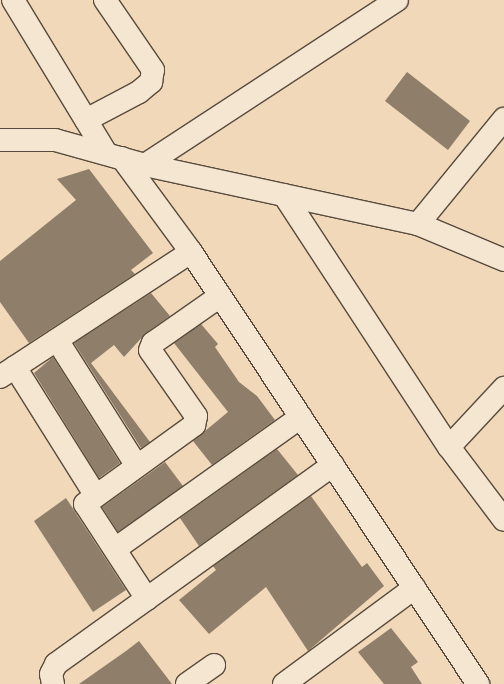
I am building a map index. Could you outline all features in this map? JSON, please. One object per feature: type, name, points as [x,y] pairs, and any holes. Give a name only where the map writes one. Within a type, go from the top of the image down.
[{"type":"street","points":[[86,120],[140,92],[151,82],[153,70],[105,0]]},
{"type":"street","points":[[145,165],[397,0]]},
{"type":"street","points":[[15,1],[86,120],[191,252],[478,684]]},
{"type":"street","points":[[418,224],[504,120]]},
{"type":"street","points":[[0,140],[55,140],[114,155],[145,165],[418,224],[504,260]]},
{"type":"street","points":[[284,195],[449,448],[504,520]]},
{"type":"street","points":[[96,496],[8,372],[191,252]]},
{"type":"street","points":[[147,599],[85,504],[194,425],[196,416],[151,356],[153,343],[220,296]]},
{"type":"street","points":[[57,340],[137,466]]},
{"type":"street","points":[[449,448],[504,388]]},
{"type":"street","points":[[115,549],[301,417]]},
{"type":"street","points":[[53,684],[51,674],[56,664],[333,465]]},
{"type":"street","points":[[284,684],[414,588]]},
{"type":"street","points":[[187,684],[214,665]]},
{"type":"building","points":[[407,72],[470,121],[448,150],[385,101]]},
{"type":"building","points":[[89,169],[153,253],[131,270],[135,274],[29,343],[0,302],[0,261],[76,200],[57,179]]},
{"type":"building","points":[[151,293],[170,316],[146,333],[124,357],[114,345],[91,363],[150,442],[141,448],[74,343]]},
{"type":"building","points":[[201,324],[218,344],[215,347],[239,382],[257,396],[275,420],[212,465],[193,441],[228,412],[174,343]]},
{"type":"building","points":[[53,357],[120,463],[99,478],[34,373]]},
{"type":"building","points":[[277,449],[298,475],[199,546],[180,518]]},
{"type":"building","points":[[165,462],[183,486],[118,532],[102,507]]},
{"type":"building","points":[[311,496],[362,567],[367,563],[384,586],[308,651],[266,587],[209,634],[179,600],[216,570],[213,566]]},
{"type":"building","points":[[66,498],[126,590],[93,612],[34,521]]},
{"type":"building","points":[[391,628],[418,662],[411,667],[422,684],[384,684],[358,652]]},
{"type":"building","points":[[139,641],[172,684],[79,684],[126,651]]}]
